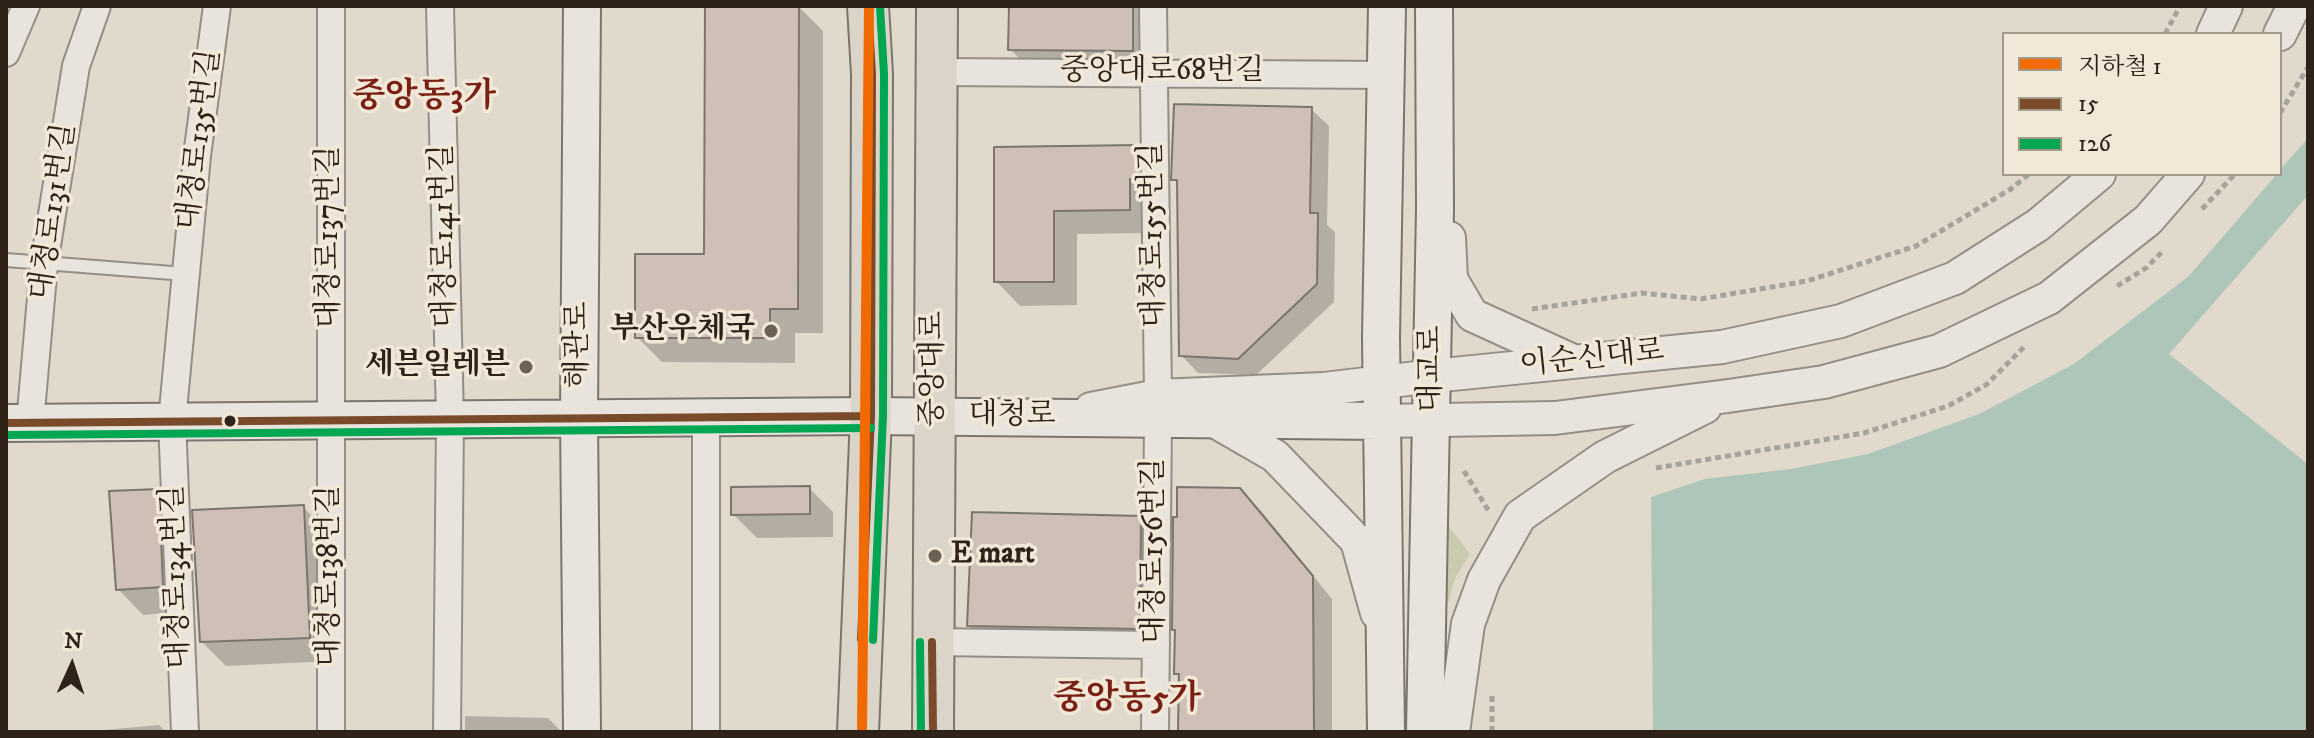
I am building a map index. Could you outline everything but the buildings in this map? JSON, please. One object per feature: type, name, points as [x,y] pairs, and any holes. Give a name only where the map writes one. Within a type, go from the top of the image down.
[{"type":"main road","name":"해관로","points":[[582,6],[579,418],[582,732]]},
{"type":"main road","points":[[858,732],[871,416],[872,74],[868,6]]},
{"type":"main road","name":"중앙대로","points":[[933,732],[937,6]]},
{"type":"main road","name":"대교로","points":[[1386,732],[1381,382],[1387,6]]},
{"type":"main road","name":"대교로","points":[[1425,732],[1433,421],[1434,6]]},
{"type":"main road","name":"대청로","points":[[18,423],[1044,417],[1158,407],[1209,418],[1382,421]]},
{"type":"street","points":[[6,53],[26,6]]},
{"type":"street","name":"대청로131번길","points":[[18,423],[76,66],[97,6]]},
{"type":"street","name":"대청로135번길","points":[[172,421],[197,156],[217,6]]},
{"type":"street","name":"대청로137번길","points":[[331,6],[331,420]]},
{"type":"street","name":"대청로141번길","points":[[440,6],[450,419]]},
{"type":"street","name":"대청로155번길","points":[[1153,6],[1158,407]]},
{"type":"street","points":[[2214,32],[2226,6]]},
{"type":"street","points":[[2281,32],[2294,6]]},
{"type":"street","name":"중앙대로68번길","points":[[937,72],[1387,75]]},
{"type":"street","points":[[1436,126],[1448,182],[1451,279],[1472,315],[1576,362]]},
{"type":"street","name":"이순신대로","points":[[1158,407],[1722,347],[1841,321],[1955,278],[2038,225],[2097,176]]},
{"type":"street","name":"이순신대로","points":[[1382,421],[1555,418],[1824,382],[1939,351],[2049,298],[2148,220],[2186,176]]},
{"type":"street","points":[[1453,732],[1468,624],[1484,580],[1520,516],[1605,457],[1728,396]]},
{"type":"street","name":"대청로156번길","points":[[1155,732],[1158,407]]},
{"type":"street","points":[[706,417],[706,732]]},
{"type":"street","points":[[1209,418],[1275,456],[1357,541],[1384,650]]},
{"type":"street","points":[[447,732],[450,419]]},
{"type":"street","name":"대청로138번길","points":[[331,420],[331,732]]},
{"type":"street","name":"대청로134번길","points":[[172,421],[185,732]]},
{"type":"street","points":[[932,642],[1156,645]]},
{"type":"lane","name":"대청로135번길","points":[[6,260],[185,274]]},
{"type":"path","points":[[2166,32],[2180,6]]},
{"type":"path","points":[[2282,110],[2308,67]]},
{"type":"path","points":[[1517,311],[1642,293],[1701,299],[1807,281],[1916,246],[2011,189],[2027,176]]},
{"type":"path","points":[[1464,473],[1492,518]]},
{"type":"shaded area","points":[[2308,138],[2308,195],[2169,354],[2308,464],[2308,732],[1653,732],[1651,497],[1705,479],[1791,469],[1868,454],[1979,414],[2074,364],[2189,276],[2275,176],[2282,176],[2282,168]]},
{"type":"shaded area","points":[[1443,519],[1470,554],[1455,578],[1446,611],[1437,607]]},
{"type":"metro line","name":"1","points":[[862,732],[869,6]]},
{"type":"transit line","name":"15","points":[[861,639],[871,416],[872,74],[868,6]]},
{"type":"transit line","name":"126","points":[[873,640],[883,416],[884,74],[880,6]]},
{"type":"transit line","name":"15","points":[[6,423],[871,416]]},
{"type":"transit line","name":"126","points":[[6,435],[871,428]]},
{"type":"transit line","name":"126","points":[[920,642],[921,732]]},
{"type":"transit line","name":"15","points":[[932,642],[933,732]]},
{"type":"place","name":"부산우체국","points":[[771,331]]},
{"type":"place","name":"세븐일레븐","points":[[526,367]]},
{"type":"place","name":"E mart","points":[[935,556]]},
{"type":"district","name":"중앙동3가","points":[[424,99]]},
{"type":"district","name":"중앙동5가","points":[[1127,701]]}]
